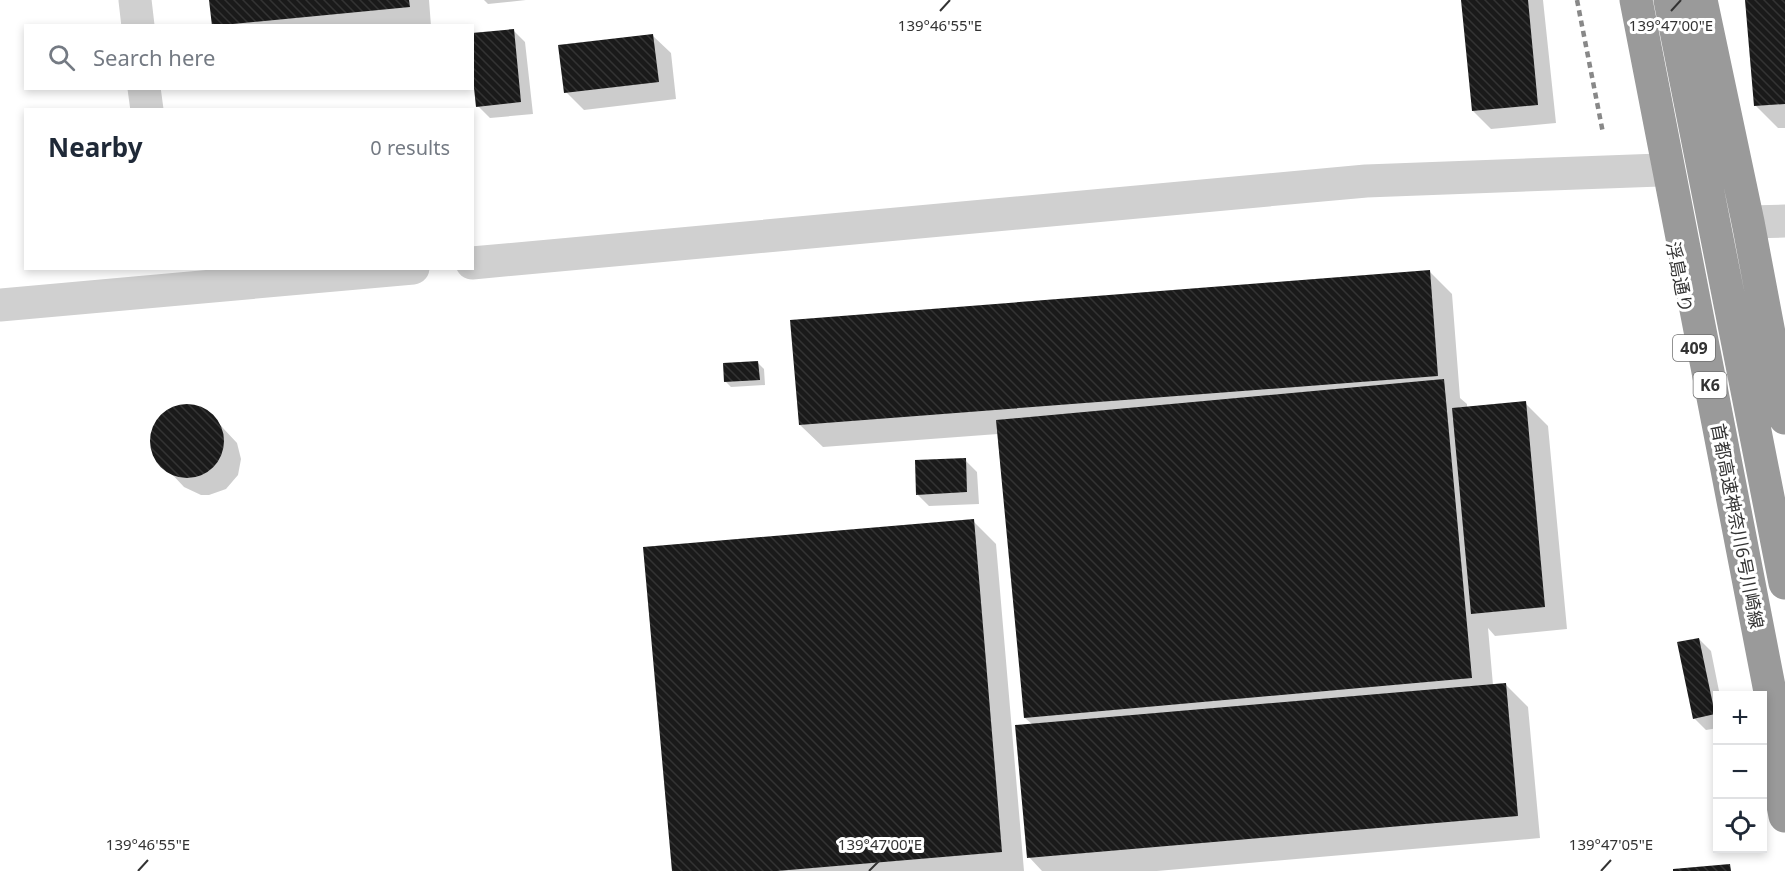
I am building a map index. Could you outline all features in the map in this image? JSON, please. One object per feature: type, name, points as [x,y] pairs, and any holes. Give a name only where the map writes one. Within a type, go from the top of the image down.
[{"type":"highway","name":"浮島通り","points":[[1626,0],[1761,691]]},
{"type":"highway","name":"首都高速神奈川6号川崎線","points":[[1636,0],[1785,769]]},
{"type":"highway","name":"首都高速神奈川6号川崎線","points":[[1670,0],[1785,584]]},
{"type":"highway","points":[[1701,0],[1748,222],[1785,418]]},
{"type":"highway","points":[[1767,725],[1785,816]]},
{"type":"lane","points":[[135,0],[138,24]]},
{"type":"lane","points":[[144,90],[147,108]]},
{"type":"lane","points":[[474,263],[1366,181],[1660,170]]},
{"type":"lane","points":[[1748,222],[1785,220]]},
{"type":"lane","points":[[0,305],[165,280],[372,270]]},
{"type":"building","points":[[209,0],[409,0],[410,7],[233,24],[212,24]]},
{"type":"building","points":[[1461,0],[1528,0],[1538,105],[1472,111]]},
{"type":"building","points":[[1745,0],[1785,0],[1785,104],[1754,106]]},
{"type":"building","points":[[514,29],[521,102],[476,107],[474,33]]},
{"type":"building","points":[[653,34],[659,82],[564,93],[558,45]]},
{"type":"building","points":[[1430,270],[1438,376],[799,425],[790,320]]},
{"type":"building","points":[[758,361],[760,380],[724,382],[723,363]]},
{"type":"building","points":[[1444,379],[1472,678],[1024,718],[996,420]]},
{"type":"building","points":[[1526,401],[1545,607],[1471,614],[1452,408]]},
{"type":"building","points":[[187,404],[201,407],[213,415],[221,427],[224,441],[221,455],[213,467],[201,475],[187,478],[173,475],[161,467],[153,455],[150,441],[153,427],[161,415],[173,407]]},
{"type":"building","points":[[966,458],[967,492],[916,495],[915,460]]},
{"type":"building","points":[[974,519],[1002,852],[777,871],[672,871],[643,547]]},
{"type":"building","points":[[1699,638],[1713,714],[1693,719],[1677,642]]},
{"type":"building","points":[[1506,683],[1518,816],[1027,858],[1015,725]]},
{"type":"building","points":[[1730,864],[1731,871],[1673,871],[1673,869]]},
{"type":"railway","points":[[1577,0],[1603,133]]}]
